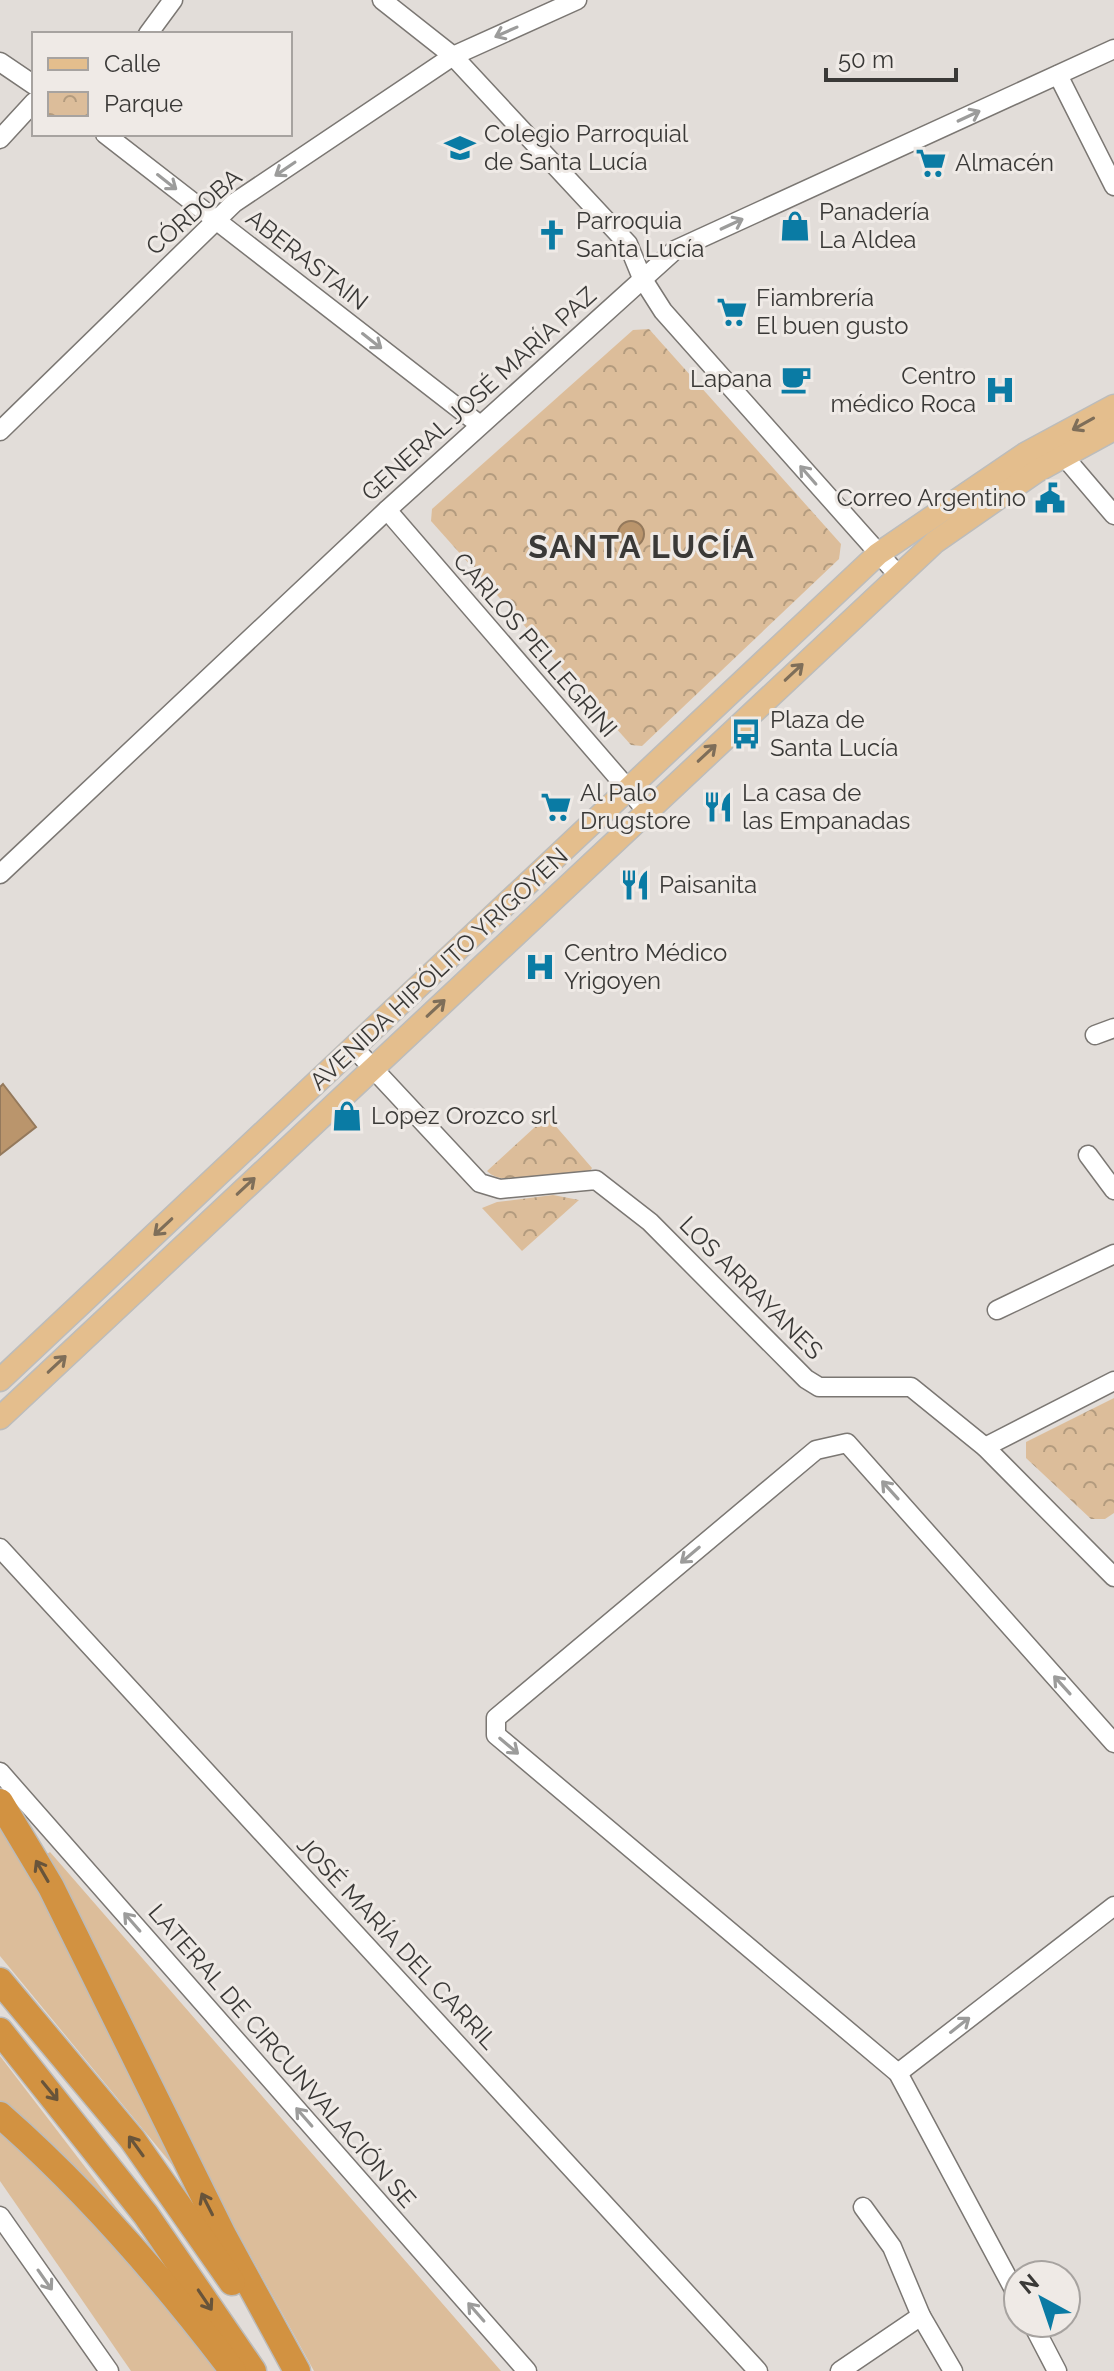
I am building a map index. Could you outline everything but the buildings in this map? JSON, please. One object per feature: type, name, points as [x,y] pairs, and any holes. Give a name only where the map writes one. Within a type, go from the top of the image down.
[{"type":"highway","points":[[0,1802],[51,1887],[223,2235],[294,2371]]},
{"type":"highway","points":[[0,1981],[132,2139],[294,2371]]},
{"type":"highway","points":[[0,2031],[146,2215],[253,2371]]},
{"type":"highway","points":[[0,2115],[51,2161],[116,2229],[233,2371]]},
{"type":"main road","name":"AVENIDA HIPÓLITO YRIGOYEN","points":[[0,1418],[898,575],[972,513],[1114,406]]},
{"type":"main road","name":"AVENIDA HIPÓLITO YRIGOYEN","points":[[0,1380],[878,554],[1025,454],[1058,449],[1114,429]]},
{"type":"street","points":[[149,32],[173,0]]},
{"type":"street","points":[[382,0],[453,56],[628,244],[642,278],[663,311],[898,575]]},
{"type":"street","name":"CÓRDOBA","points":[[0,431],[215,219],[453,56],[577,0]]},
{"type":"street","name":"GENERAL JOSÉ MARÍA PAZ","points":[[0,874],[387,510],[675,250],[1114,49]]},
{"type":"street","points":[[0,62],[32,84]]},
{"type":"street","points":[[1058,75],[1114,186]]},
{"type":"street","points":[[0,139],[32,104]]},
{"type":"street","name":"ABERASTAIN","points":[[108,136],[480,425]]},
{"type":"street","points":[[1058,449],[1114,515]]},
{"type":"street","name":"CARLOS PELLEGRINI","points":[[387,510],[646,810]]},
{"type":"street","points":[[1095,1035],[1114,1028]]},
{"type":"street","name":"LOS ARRAYANES","points":[[354,1048],[480,1183],[500,1189],[596,1180],[650,1222],[806,1379],[819,1387],[911,1387],[985,1447],[1107,1555],[1114,1577]]},
{"type":"street","points":[[1088,1155],[1114,1190]]},
{"type":"street","points":[[997,1310],[1114,1254]]},
{"type":"street","points":[[985,1447],[1114,1381]]},
{"type":"street","points":[[1002,2267],[898,2073],[496,1735],[496,1718],[816,1450],[847,1443],[1114,1743]]},
{"type":"street","name":"JOSÉ MARÍA DEL CARRIL","points":[[0,1548],[748,2368]]},
{"type":"street","name":"LATERAL DE CIRCUNVALACIÓN SE","points":[[0,1772],[527,2371]]},
{"type":"street","points":[[898,2073],[1114,1906]]},
{"type":"street","points":[[863,2207],[892,2247],[921,2316],[953,2371]]},
{"type":"street","points":[[0,2216],[109,2371]]},
{"type":"street","points":[[840,2371],[921,2316]]},
{"type":"street","points":[[1040,2339],[1057,2371]]},
{"type":"green space","points":[[649,329],[841,544],[839,559],[642,746],[631,745],[431,521],[432,509],[633,330]]},
{"type":"green space","points":[[547,1116],[592,1168],[586,1177],[518,1180],[495,1176],[487,1171]]},
{"type":"green space","points":[[553,1195],[579,1200],[522,1251],[482,1208],[497,1202]]},
{"type":"green space","points":[[1114,1398],[1114,1513],[1105,1519],[1091,1519],[1026,1458],[1026,1442]]},
{"type":"green space","points":[[0,1813],[179,2173],[0,1956]]},
{"type":"green space","points":[[50,1852],[501,2371],[314,2371],[207,2177],[104,1962],[47,1854]]},
{"type":"green space","points":[[0,2056],[164,2270],[0,2107]]},
{"type":"green space","points":[[0,2131],[113,2246],[216,2371],[131,2371],[0,2181]]},
{"type":"shaded area","points":[[631,521],[640,525],[644,534],[640,543],[631,547],[622,543],[618,534],[622,525]]},
{"type":"shaded area","points":[[3,1084],[36,1127],[0,1155],[0,1087]]},
{"type":"place","name":"Colegio Parroquial de Santa Lucía","points":[[460,148]]},
{"type":"place","name":"Almacén","points":[[931,163]]},
{"type":"place","name":"Panadería La Aldea","points":[[795,226]]},
{"type":"place","name":"Parroquia Santa Lucía","points":[[552,235]]},
{"type":"place","name":"Fiambrería El buen gusto","points":[[732,312]]},
{"type":"place","name":"Lapana","points":[[796,379]]},
{"type":"place","name":"Centro médico Roca","points":[[1000,390]]},
{"type":"place","name":"Correo Argentino","points":[[1050,498]]},
{"type":"place","name":"Plaza de Santa Lucía","points":[[746,734]]},
{"type":"place","name":"Al Palo Drugstore","points":[[556,807]]},
{"type":"place","name":"La casa de las Empanadas","points":[[718,807]]},
{"type":"place","name":"Paisanita","points":[[635,885]]},
{"type":"place","name":"Centro Médico Yrigoyen","points":[[540,967]]},
{"type":"place","name":"Lopez Orozco srl","points":[[347,1116]]},
{"type":"district","name":"SANTA LUCÍA","points":[[642,547]]}]
